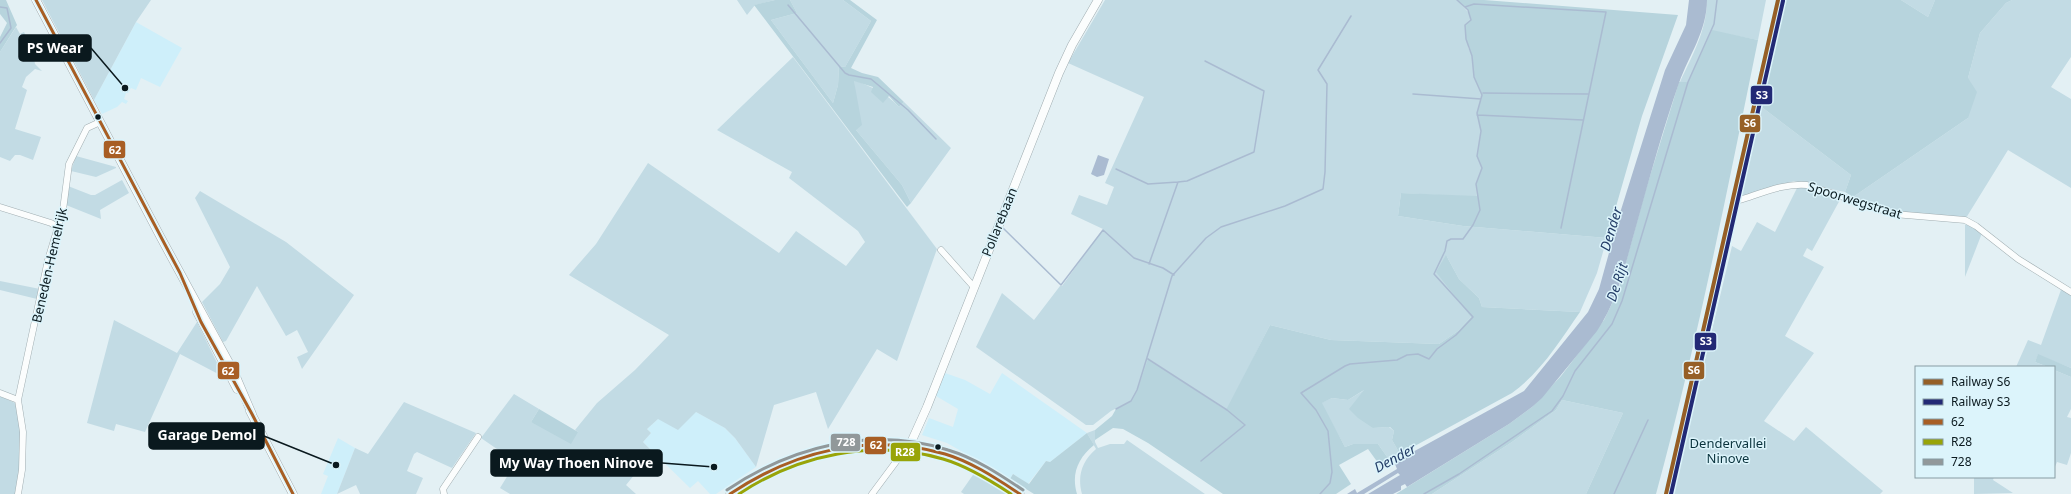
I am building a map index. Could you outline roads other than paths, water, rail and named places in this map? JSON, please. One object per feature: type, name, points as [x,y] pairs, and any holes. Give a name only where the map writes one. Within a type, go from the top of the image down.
[{"type":"main road","points":[[36,0],[234,372],[252,414],[293,494]]},
{"type":"main road","name":"Pollarebaan","points":[[909,447],[927,407],[973,286],[1059,73],[1098,0]]},
{"type":"main road","points":[[730,494],[743,484],[768,471],[812,454],[854,446],[909,447],[937,452],[961,460],[987,473],[1020,494]]},
{"type":"street","name":"Beneden-Hemelrijk","points":[[18,400],[48,260],[63,210],[69,164],[87,128],[100,122]]},
{"type":"street","name":"Spoorwegstraat","points":[[1740,200],[1778,188],[1795,184],[1807,184],[1894,214],[1966,220],[1976,226],[2018,259],[2071,292]]},
{"type":"street","points":[[0,207],[50,223],[57,227]]},
{"type":"street","points":[[941,250],[973,286]]},
{"type":"street","points":[[0,393],[18,400],[23,432],[22,470],[18,494]]},
{"type":"street","points":[[444,494],[443,489],[478,437]]},
{"type":"street","points":[[872,494],[901,455],[909,447]]},
{"type":"water","points":[[1689,0],[1707,0],[1701,33],[1679,83],[1652,170],[1621,279],[1611,306],[1597,331],[1542,398],[1509,424],[1407,487],[1405,484],[1401,486],[1401,490],[1393,494],[1368,494],[1400,475],[1398,473],[1364,494],[1347,494],[1355,489],[1357,493],[1397,469],[1395,464],[1400,459],[1524,391],[1588,312],[1599,289],[1620,213],[1665,70],[1686,25]]},
{"type":"water","points":[[1098,155],[1109,159],[1104,175],[1097,177],[1091,174]]},
{"type":"waterway","points":[[1320,494],[1330,483],[1332,472],[1328,431],[1316,410],[1301,393],[1350,364],[1397,360],[1407,355],[1418,354],[1429,359],[1437,349],[1456,335],[1473,317],[1434,274],[1445,251],[1447,241],[1451,239],[1463,239],[1473,225],[1480,210],[1476,184],[1482,168],[1477,156],[1481,131],[1477,113],[1482,95],[1474,77],[1472,56],[1466,39],[1465,25],[1471,20],[1468,10],[1457,0]]},
{"type":"waterway","name":"De Rijt","points":[[1424,494],[1459,474],[1552,411],[1563,396],[1575,371],[1612,324],[1622,301],[1688,82],[1714,24],[1717,0]]},
{"type":"waterway","points":[[1465,7],[1474,4],[1606,12],[1561,228]]},
{"type":"waterway","points":[[788,5],[845,73],[871,79],[908,110],[936,139]]},
{"type":"waterway","points":[[0,7],[7,8],[11,28],[0,43]]},
{"type":"waterway","points":[[1116,409],[1131,401],[1137,390],[1172,276],[1206,238],[1221,227],[1285,206],[1323,189],[1325,172],[1327,84],[1318,70],[1351,16]]},
{"type":"waterway","points":[[1178,182],[1187,181],[1254,152],[1264,91],[1205,61]]},
{"type":"waterway","points":[[1483,93],[1589,94]]},
{"type":"waterway","points":[[1413,94],[1481,99]]},
{"type":"waterway","points":[[1477,115],[1583,120]]},
{"type":"waterway","points":[[1116,169],[1148,184],[1178,182],[1149,264]]},
{"type":"waterway","points":[[1003,228],[1061,285],[1103,230],[1134,258],[1163,268],[1174,275]]},
{"type":"waterway","points":[[1148,359],[1227,410],[1245,425],[1201,461]]},
{"type":"waterway","points":[[1614,494],[1648,420]]},
{"type":"rail line","name":"S6","points":[[1666,494],[1778,0]]},
{"type":"rail line","name":"S3","points":[[1671,494],[1783,1]]},
{"type":"place","name":"PS Wear","points":[[125,88]]},
{"type":"place","name":"Garage Demol","points":[[336,465]]},
{"type":"place","name":"My Way Thoen Ninove","points":[[714,467]]},
{"type":"water label","name":"Dender","points":[[1611,229]]},
{"type":"water label","name":"Dender","points":[[1395,458]]},
{"type":"park label","name":"Dendervallei Ninove","points":[[1728,450]]}]
